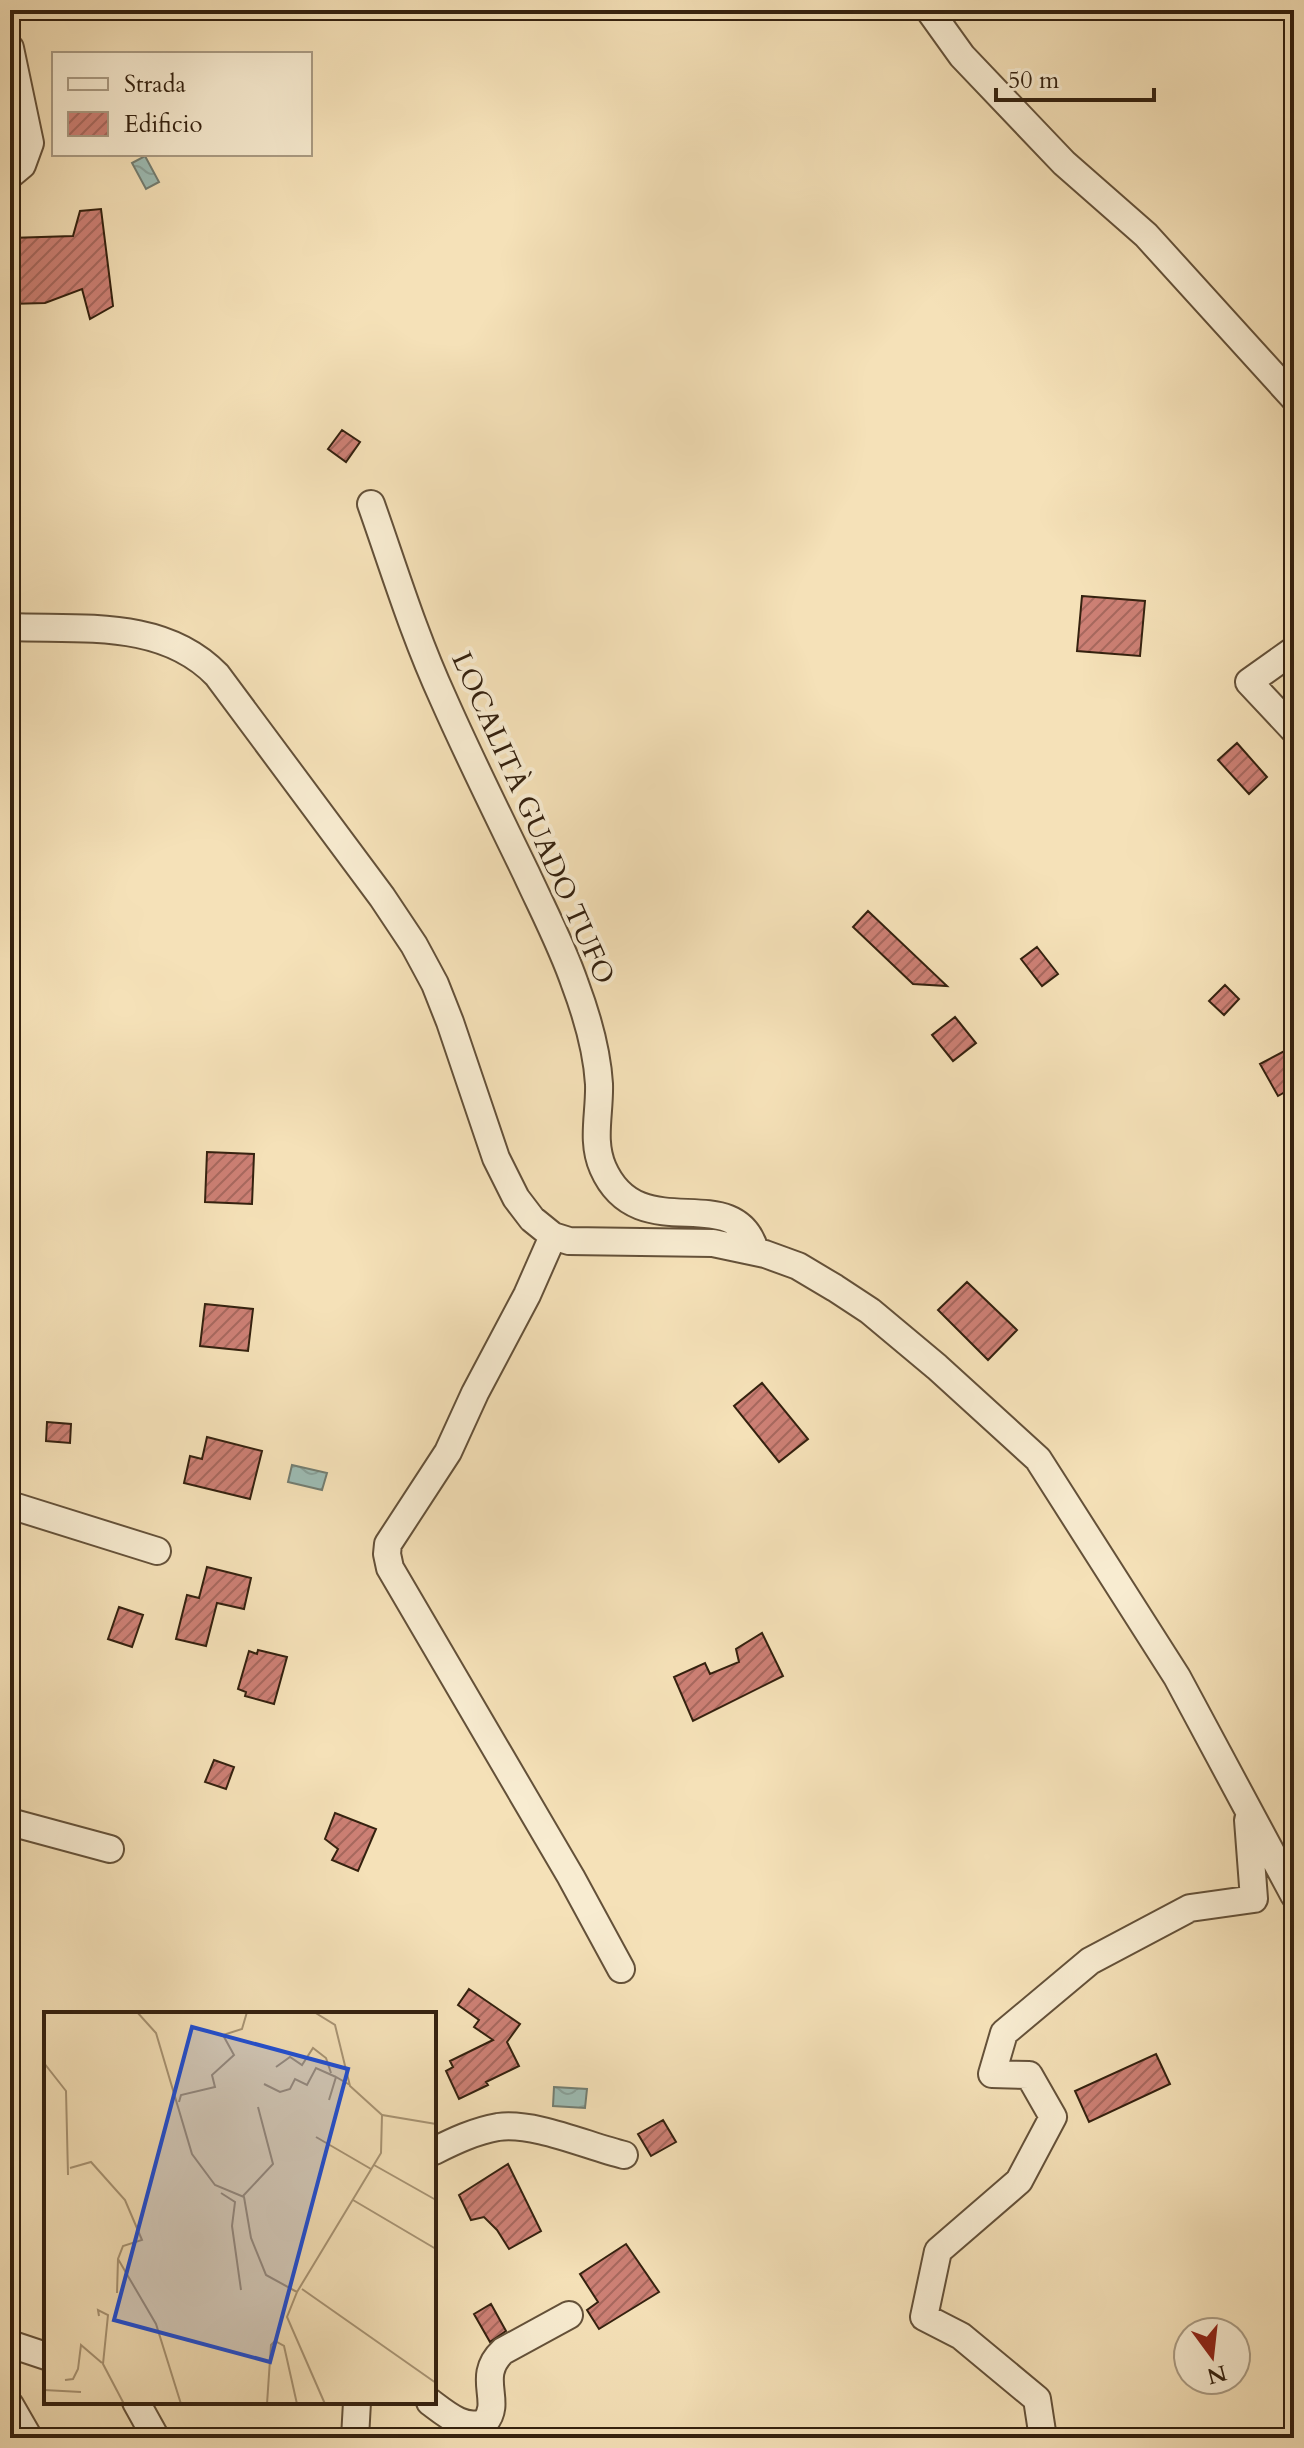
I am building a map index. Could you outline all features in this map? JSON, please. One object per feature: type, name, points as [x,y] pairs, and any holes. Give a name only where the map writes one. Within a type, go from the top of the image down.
[{"type":"street","points":[[929,10],[962,56],[1064,163],[1146,235],[1294,398]]},
{"type":"street","points":[[10,48],[30,143],[22,165],[10,175]]},
{"type":"street","name":"LOCALITÀ GUADO TUFO","points":[[371,504],[439,689],[556,935],[575,983],[596,1058],[599,1084],[596,1145],[606,1175],[623,1196],[646,1208],[733,1220],[745,1229],[755,1250]]},
{"type":"street","points":[[10,627],[146,634],[190,652],[217,675],[410,938],[440,996],[506,1181],[532,1219],[553,1236],[588,1243],[698,1242],[727,1245],[755,1250],[798,1266],[870,1311],[1038,1459],[1177,1677],[1294,1895]]},
{"type":"street","points":[[1294,650],[1249,682],[1294,730]]},
{"type":"street","points":[[553,1236],[527,1295],[475,1393],[448,1452],[388,1544],[387,1554],[390,1568],[564,1865],[621,1969]]},
{"type":"street","points":[[10,1505],[157,1551]]},
{"type":"street","points":[[1043,2438],[1037,2399],[961,2336],[924,2317],[938,2251],[1019,2181],[1053,2117],[1029,2075],[992,2074],[1004,2033],[1090,1961],[1190,1908],[1254,1899],[1247,1808]]},
{"type":"street","points":[[10,1822],[110,1849]]},
{"type":"street","points":[[436,2150],[485,2130],[519,2126],[624,2155]]},
{"type":"street","points":[[433,2404],[462,2423],[477,2425],[485,2422],[491,2410],[489,2375],[497,2357],[569,2315]]},
{"type":"street","points":[[10,2344],[44,2355]]},
{"type":"street","points":[[137,2404],[156,2438]]},
{"type":"street","points":[[355,2438],[357,2404]]},
{"type":"street","points":[[10,2405],[29,2438]]},
{"type":"water","points":[[145,156],[159,182],[146,189],[132,163]]},
{"type":"water","points":[[292,1465],[327,1473],[322,1490],[288,1482]]},
{"type":"water","points":[[554,2087],[587,2089],[585,2108],[553,2106]]},
{"type":"building","points":[[101,209],[113,306],[90,319],[82,289],[45,303],[10,304],[10,238],[73,236],[80,211]]},
{"type":"building","points":[[342,430],[360,442],[346,462],[328,449]]},
{"type":"building","points":[[1082,596],[1145,601],[1140,656],[1077,651]]},
{"type":"building","points":[[1237,743],[1267,777],[1249,794],[1218,760]]},
{"type":"building","points":[[868,911],[947,986],[913,984],[853,927]]},
{"type":"building","points":[[1037,947],[1058,974],[1042,986],[1021,959]]},
{"type":"building","points":[[1225,985],[1239,999],[1224,1015],[1209,1001]]},
{"type":"building","points":[[955,1017],[976,1043],[953,1061],[932,1035]]},
{"type":"building","points":[[1294,1046],[1294,1087],[1278,1096],[1260,1064]]},
{"type":"building","points":[[207,1152],[254,1154],[252,1204],[205,1202]]},
{"type":"building","points":[[967,1282],[1017,1330],[988,1360],[938,1310]]},
{"type":"building","points":[[205,1304],[253,1309],[248,1351],[200,1346]]},
{"type":"building","points":[[762,1383],[808,1439],[779,1462],[734,1406]]},
{"type":"building","points":[[47,1422],[71,1424],[70,1443],[46,1441]]},
{"type":"building","points":[[207,1437],[262,1451],[250,1499],[184,1483],[190,1456],[202,1459]]},
{"type":"building","points":[[207,1567],[251,1578],[244,1609],[217,1603],[206,1646],[176,1639],[187,1595],[199,1598]]},
{"type":"building","points":[[119,1607],[143,1615],[132,1647],[108,1639]]},
{"type":"building","points":[[762,1633],[783,1676],[693,1721],[674,1677],[705,1663],[710,1674],[739,1662],[736,1649]]},
{"type":"building","points":[[258,1650],[287,1657],[274,1704],[245,1696],[246,1692],[238,1689],[249,1651],[257,1654]]},
{"type":"building","points":[[214,1760],[234,1767],[226,1789],[205,1782]]},
{"type":"building","points":[[335,1813],[376,1829],[358,1871],[332,1860],[338,1849],[325,1839]]},
{"type":"building","points":[[469,1989],[520,2024],[507,2042],[519,2066],[459,2099],[446,2071],[453,2067],[450,2061],[493,2040],[474,2027],[479,2020],[458,2005]]},
{"type":"building","points":[[1156,2054],[1170,2084],[1089,2122],[1075,2091]]},
{"type":"building","points":[[663,2120],[676,2142],[651,2156],[638,2134]]},
{"type":"building","points":[[508,2164],[541,2231],[509,2249],[484,2217],[471,2220],[459,2195]]},
{"type":"building","points":[[626,2244],[659,2292],[599,2329],[587,2310],[598,2302],[580,2274]]},
{"type":"building","points":[[491,2304],[506,2331],[490,2342],[474,2314]]}]
